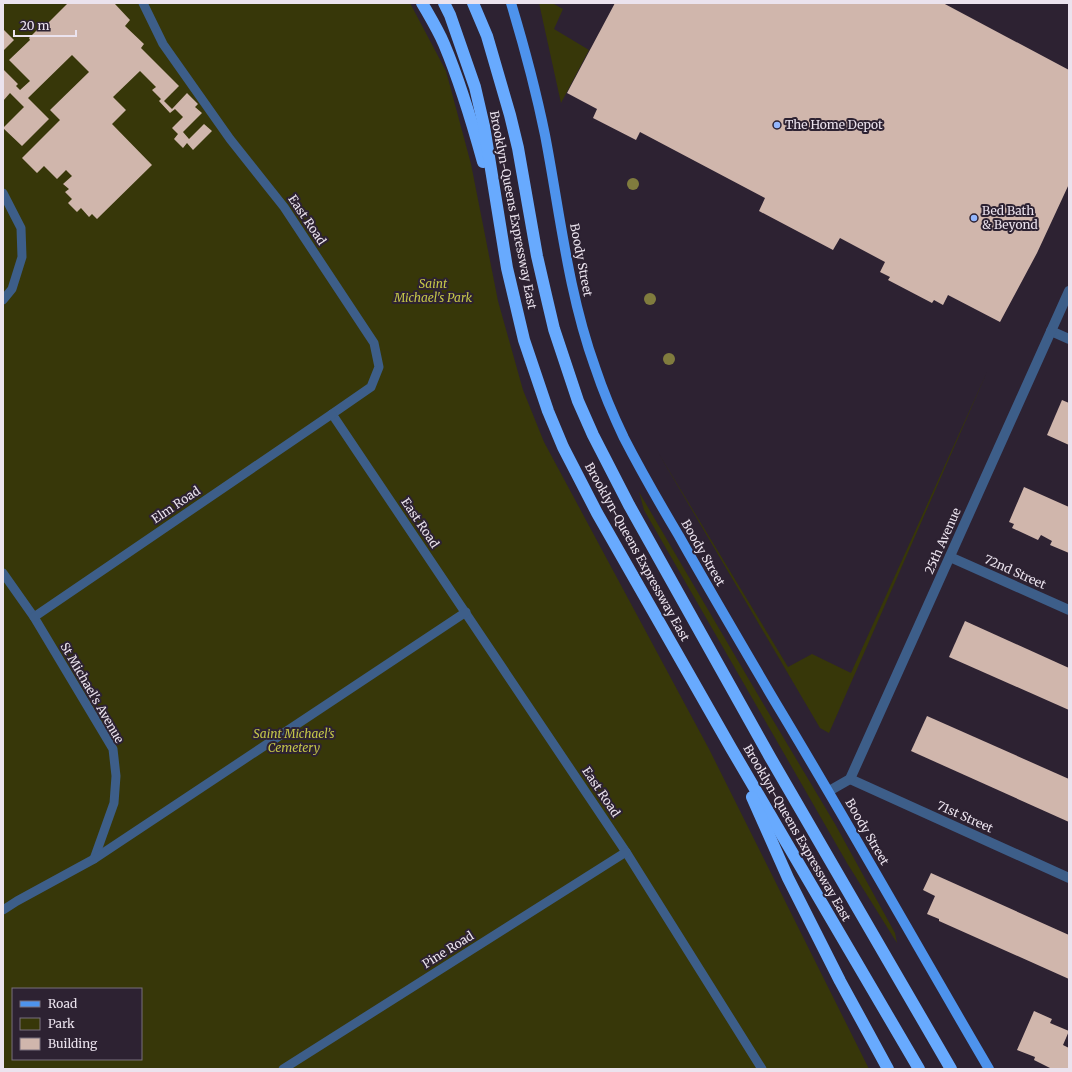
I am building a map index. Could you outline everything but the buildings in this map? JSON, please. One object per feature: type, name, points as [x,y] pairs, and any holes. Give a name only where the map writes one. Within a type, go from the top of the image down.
[{"type":"highway","points":[[422,3],[443,42],[453,67],[499,215]]},
{"type":"highway","name":"Brooklyn-Queens Expressway East","points":[[444,3],[455,29],[475,87],[484,126],[507,268],[524,340],[548,411],[563,447],[597,513],[731,748],[919,1069]]},
{"type":"highway","name":"Brooklyn-Queens Expressway East","points":[[473,3],[486,36],[510,115],[518,148],[537,256],[554,329],[578,401],[593,435],[629,505],[770,757],[951,1069]]},
{"type":"highway","points":[[731,748],[788,878],[840,981],[888,1069]]},
{"type":"main road","name":"Boody Street","points":[[511,3],[528,62],[544,134],[572,289],[582,329],[595,367],[624,436],[641,469],[734,633],[829,791],[989,1069]]},
{"type":"street","name":"25th Avenue","points":[[850,779],[1069,291]]},
{"type":"street","points":[[1051,331],[1069,339]]},
{"type":"street","name":"72nd Street","points":[[950,557],[1069,610]]},
{"type":"street","points":[[829,791],[850,779]]},
{"type":"street","name":"71st Street","points":[[850,779],[1069,878]]},
{"type":"lane","name":"East Road","points":[[143,3],[162,44],[230,139],[284,207],[374,343],[379,367],[371,387],[332,414],[626,852],[762,1069]]},
{"type":"lane","points":[[3,193],[21,228],[22,257],[12,289],[3,300]]},
{"type":"lane","name":"Elm Road","points":[[34,617],[332,414]]},
{"type":"lane","name":"St Michael's Avenue","points":[[3,573],[34,617],[113,749],[116,776],[114,803],[94,859]]},
{"type":"lane","points":[[3,910],[94,859],[466,612]]},
{"type":"lane","name":"Pine Road","points":[[283,1069],[626,852]]},
{"type":"green space","name":"Saint Michael’s Cemetery","points":[[3,3],[410,3],[446,71],[471,164],[498,301],[523,390],[544,442],[709,749],[869,1069],[3,1069]]},
{"type":"green space","points":[[539,3],[552,3],[563,9],[554,29],[589,50],[561,103]]},
{"type":"green space","points":[[987,372],[829,733],[820,728],[659,454],[788,667],[812,654],[851,673]]},
{"type":"green space","points":[[639,492],[835,824],[895,933],[897,943],[847,863],[644,510]]},
{"type":"place","name":"The Home Depot","points":[[777,125]]},
{"type":"place","name":"Bed Bath & Beyond","points":[[974,218]]},
{"type":"park label","name":"Saint Michael's Park","points":[[433,291]]}]
